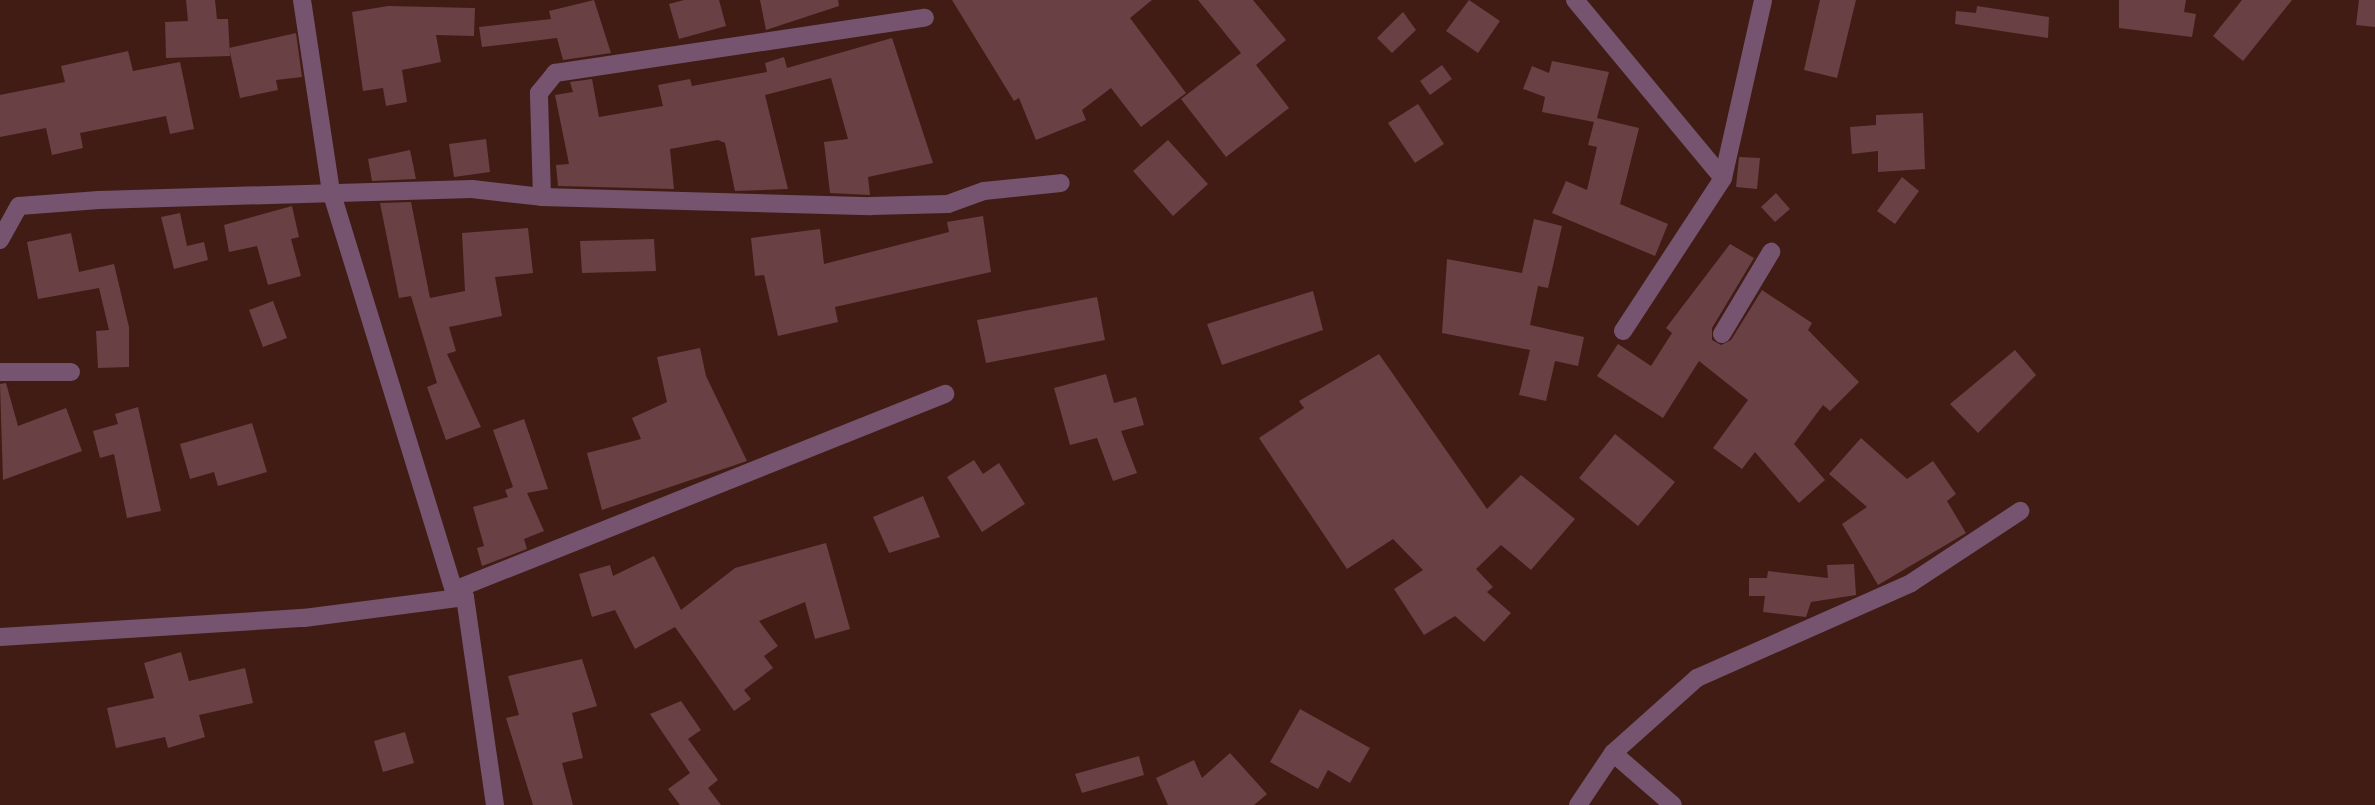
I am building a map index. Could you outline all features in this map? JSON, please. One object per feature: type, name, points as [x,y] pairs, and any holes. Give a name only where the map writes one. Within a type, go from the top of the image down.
[{"type":"street","points":[[302,0],[331,191],[460,594],[495,805]]},
{"type":"street","points":[[1575,0],[1723,178]]},
{"type":"street","points":[[1623,331],[1723,178],[1763,0]]},
{"type":"street","points":[[542,197],[539,93],[555,73],[925,18]]},
{"type":"street","points":[[0,240],[19,206],[331,191],[472,189],[542,197],[909,205],[1060,183]]},
{"type":"street","points":[[1722,334],[1771,252]]},
{"type":"street","points":[[0,372],[71,372]]},
{"type":"street","points":[[0,636],[304,618],[460,594],[945,394]]},
{"type":"street","points":[[1578,805],[1613,753],[1697,678],[1911,583],[2020,511]]},
{"type":"street","points":[[1613,753],[1673,805]]},
{"type":"building","points":[[186,0],[215,0],[217,19],[228,19],[230,56],[166,58],[165,22],[188,21]]},
{"type":"building","points":[[594,0],[611,53],[563,60],[557,38],[482,47],[479,27],[551,19],[549,11]]},
{"type":"building","points":[[684,0],[719,0],[726,26],[679,39],[669,4]]},
{"type":"building","points":[[760,0],[838,0],[839,6],[766,30]]},
{"type":"building","points":[[952,0],[1152,0],[1130,18],[1186,93],[1141,127],[1111,88],[1082,110],[1086,120],[1036,140],[1019,98],[1014,101]]},
{"type":"building","points":[[1198,0],[1253,0],[1286,40],[1256,65],[1289,108],[1226,157],[1181,99],[1241,53]]},
{"type":"building","points":[[1469,0],[1500,21],[1478,53],[1446,31]]},
{"type":"building","points":[[1820,0],[1856,0],[1837,78],[1804,70]]},
{"type":"building","points":[[2119,0],[2186,0],[2184,12],[2196,14],[2192,37],[2119,28]]},
{"type":"building","points":[[2242,0],[2292,0],[2243,61],[2213,36]]},
{"type":"building","points":[[2359,0],[2375,0],[2375,27],[2356,25]]},
{"type":"building","points":[[388,6],[475,8],[474,36],[436,35],[441,62],[402,70],[407,102],[386,106],[383,88],[363,91],[352,12]]},
{"type":"building","points":[[1977,6],[2049,17],[2048,38],[1955,24],[1956,11],[1976,13]]},
{"type":"building","points":[[1403,12],[1416,30],[1392,53],[1377,38]]},
{"type":"building","points":[[296,33],[302,77],[276,80],[278,90],[240,98],[229,48]]},
{"type":"building","points":[[892,38],[933,163],[868,177],[870,195],[830,193],[824,142],[848,139],[831,78],[765,95],[788,189],[735,191],[725,143],[718,140],[670,149],[674,189],[558,186],[556,165],[569,164],[555,95],[573,92],[570,82],[592,79],[599,117],[663,106],[658,85],[690,79],[692,86],[767,72],[765,63],[784,57],[787,68]]},
{"type":"building","points":[[128,51],[133,71],[180,62],[194,129],[170,134],[166,116],[80,133],[83,148],[52,155],[46,128],[0,137],[0,95],[65,82],[61,66]]},
{"type":"building","points":[[1552,61],[1609,72],[1597,118],[1639,128],[1620,204],[1668,224],[1655,256],[1552,213],[1566,181],[1587,190],[1597,147],[1588,145],[1594,122],[1542,112],[1545,97],[1523,89],[1532,66],[1549,73]]},
{"type":"building","points":[[1442,65],[1452,79],[1430,95],[1420,81]]},
{"type":"building","points":[[1418,104],[1444,144],[1415,163],[1388,123]]},
{"type":"building","points":[[1923,113],[1925,169],[1878,172],[1878,151],[1852,154],[1850,127],[1876,125],[1876,115]]},
{"type":"building","points":[[486,139],[490,172],[454,177],[449,144]]},
{"type":"building","points":[[1168,140],[1208,184],[1173,216],[1133,171]]},
{"type":"building","points":[[410,150],[416,179],[372,181],[368,159]]},
{"type":"building","points":[[1739,157],[1760,158],[1757,189],[1736,187]]},
{"type":"building","points":[[1902,177],[1919,191],[1895,224],[1877,211]]},
{"type":"building","points":[[1776,193],[1790,209],[1775,222],[1761,207]]},
{"type":"building","points":[[411,202],[430,298],[465,291],[462,233],[528,228],[533,273],[495,277],[502,316],[449,327],[456,351],[447,354],[481,427],[446,440],[427,387],[437,383],[411,296],[399,298],[380,203]]},
{"type":"building","points":[[292,206],[299,237],[291,239],[301,276],[268,285],[257,246],[229,252],[224,225]]},
{"type":"building","points":[[180,213],[187,246],[204,242],[208,260],[174,269],[161,217]]},
{"type":"building","points":[[983,216],[991,272],[835,307],[838,322],[778,336],[764,275],[755,276],[751,238],[820,229],[824,264],[949,232],[947,222]]},
{"type":"building","points":[[1534,219],[1562,226],[1548,288],[1538,286],[1530,325],[1584,337],[1578,366],[1555,361],[1546,401],[1519,395],[1530,350],[1442,333],[1447,259],[1522,273]]},
{"type":"building","points":[[71,233],[79,272],[114,264],[129,327],[129,367],[98,368],[96,331],[109,330],[99,288],[38,299],[27,242]]},
{"type":"building","points":[[654,239],[656,271],[582,273],[580,241]]},
{"type":"building","points":[[1730,244],[1754,258],[1712,328],[1712,340],[1721,345],[1731,340],[1762,290],[1812,323],[1808,330],[1859,382],[1830,411],[1823,405],[1794,444],[1825,480],[1799,503],[1755,452],[1742,469],[1713,448],[1748,400],[1699,361],[1663,418],[1597,376],[1618,344],[1651,366],[1672,333],[1666,328]]},
{"type":"building","points":[[1313,291],[1323,330],[1222,365],[1207,324]]},
{"type":"building","points":[[1097,297],[1105,340],[986,363],[977,320]]},
{"type":"building","points":[[273,301],[287,338],[263,347],[249,310]]},
{"type":"building","points":[[700,348],[706,376],[747,461],[602,510],[587,453],[641,439],[632,418],[667,402],[657,357]]},
{"type":"building","points":[[2015,350],[2036,375],[1978,433],[1950,404]]},
{"type":"building","points":[[1379,354],[1487,509],[1521,475],[1575,519],[1531,570],[1501,545],[1476,569],[1493,587],[1487,592],[1511,613],[1484,642],[1455,616],[1424,635],[1394,589],[1423,570],[1393,539],[1347,569],[1259,438],[1304,408],[1299,401]]},
{"type":"building","points":[[1106,374],[1114,403],[1136,397],[1144,425],[1121,431],[1137,473],[1113,481],[1097,438],[1070,445],[1054,388]]},
{"type":"building","points":[[6,383],[18,426],[66,408],[82,451],[3,480],[0,384]]},
{"type":"building","points":[[138,407],[161,511],[127,518],[114,454],[100,458],[93,431],[118,424],[115,414]]},
{"type":"building","points":[[524,419],[548,489],[527,493],[544,531],[524,539],[527,549],[482,566],[477,548],[484,546],[473,507],[508,497],[505,490],[513,487],[493,430]]},
{"type":"building","points":[[252,423],[267,472],[218,486],[214,472],[190,479],[180,444]]},
{"type":"building","points":[[1615,434],[1675,482],[1638,526],[1579,478]]},
{"type":"building","points":[[1861,438],[1907,479],[1933,461],[1956,494],[1947,501],[1966,533],[1878,585],[1842,524],[1867,507],[1829,474]]},
{"type":"building","points":[[974,460],[983,474],[999,463],[1025,504],[982,532],[947,477]]},
{"type":"building","points":[[923,496],[940,537],[889,553],[873,517]]},
{"type":"building","points":[[826,543],[850,629],[815,639],[805,602],[759,621],[778,646],[764,656],[773,668],[744,690],[751,699],[734,711],[675,627],[635,649],[615,610],[592,617],[579,574],[610,565],[613,576],[654,556],[681,610],[735,568]]},
{"type":"building","points":[[1854,564],[1856,595],[1811,602],[1806,617],[1763,612],[1765,596],[1749,596],[1749,578],[1767,578],[1768,571],[1828,578],[1827,565]]},
{"type":"building","points":[[181,652],[189,681],[245,668],[253,703],[199,715],[205,737],[168,748],[165,737],[116,748],[107,708],[154,698],[144,663]]},
{"type":"building","points":[[582,659],[597,706],[572,713],[583,758],[562,763],[573,805],[533,805],[506,718],[519,715],[508,676]]},
{"type":"building","points":[[681,701],[701,730],[688,739],[718,780],[708,788],[721,805],[680,805],[668,789],[690,773],[650,714]]},
{"type":"building","points":[[1300,709],[1370,748],[1350,783],[1328,770],[1318,789],[1270,762]]},
{"type":"building","points":[[405,732],[414,763],[383,772],[374,741]]},
{"type":"building","points":[[1230,753],[1267,794],[1254,805],[1168,805],[1156,778],[1194,760],[1202,778]]},
{"type":"building","points":[[1139,756],[1144,775],[1082,793],[1075,774]]}]
